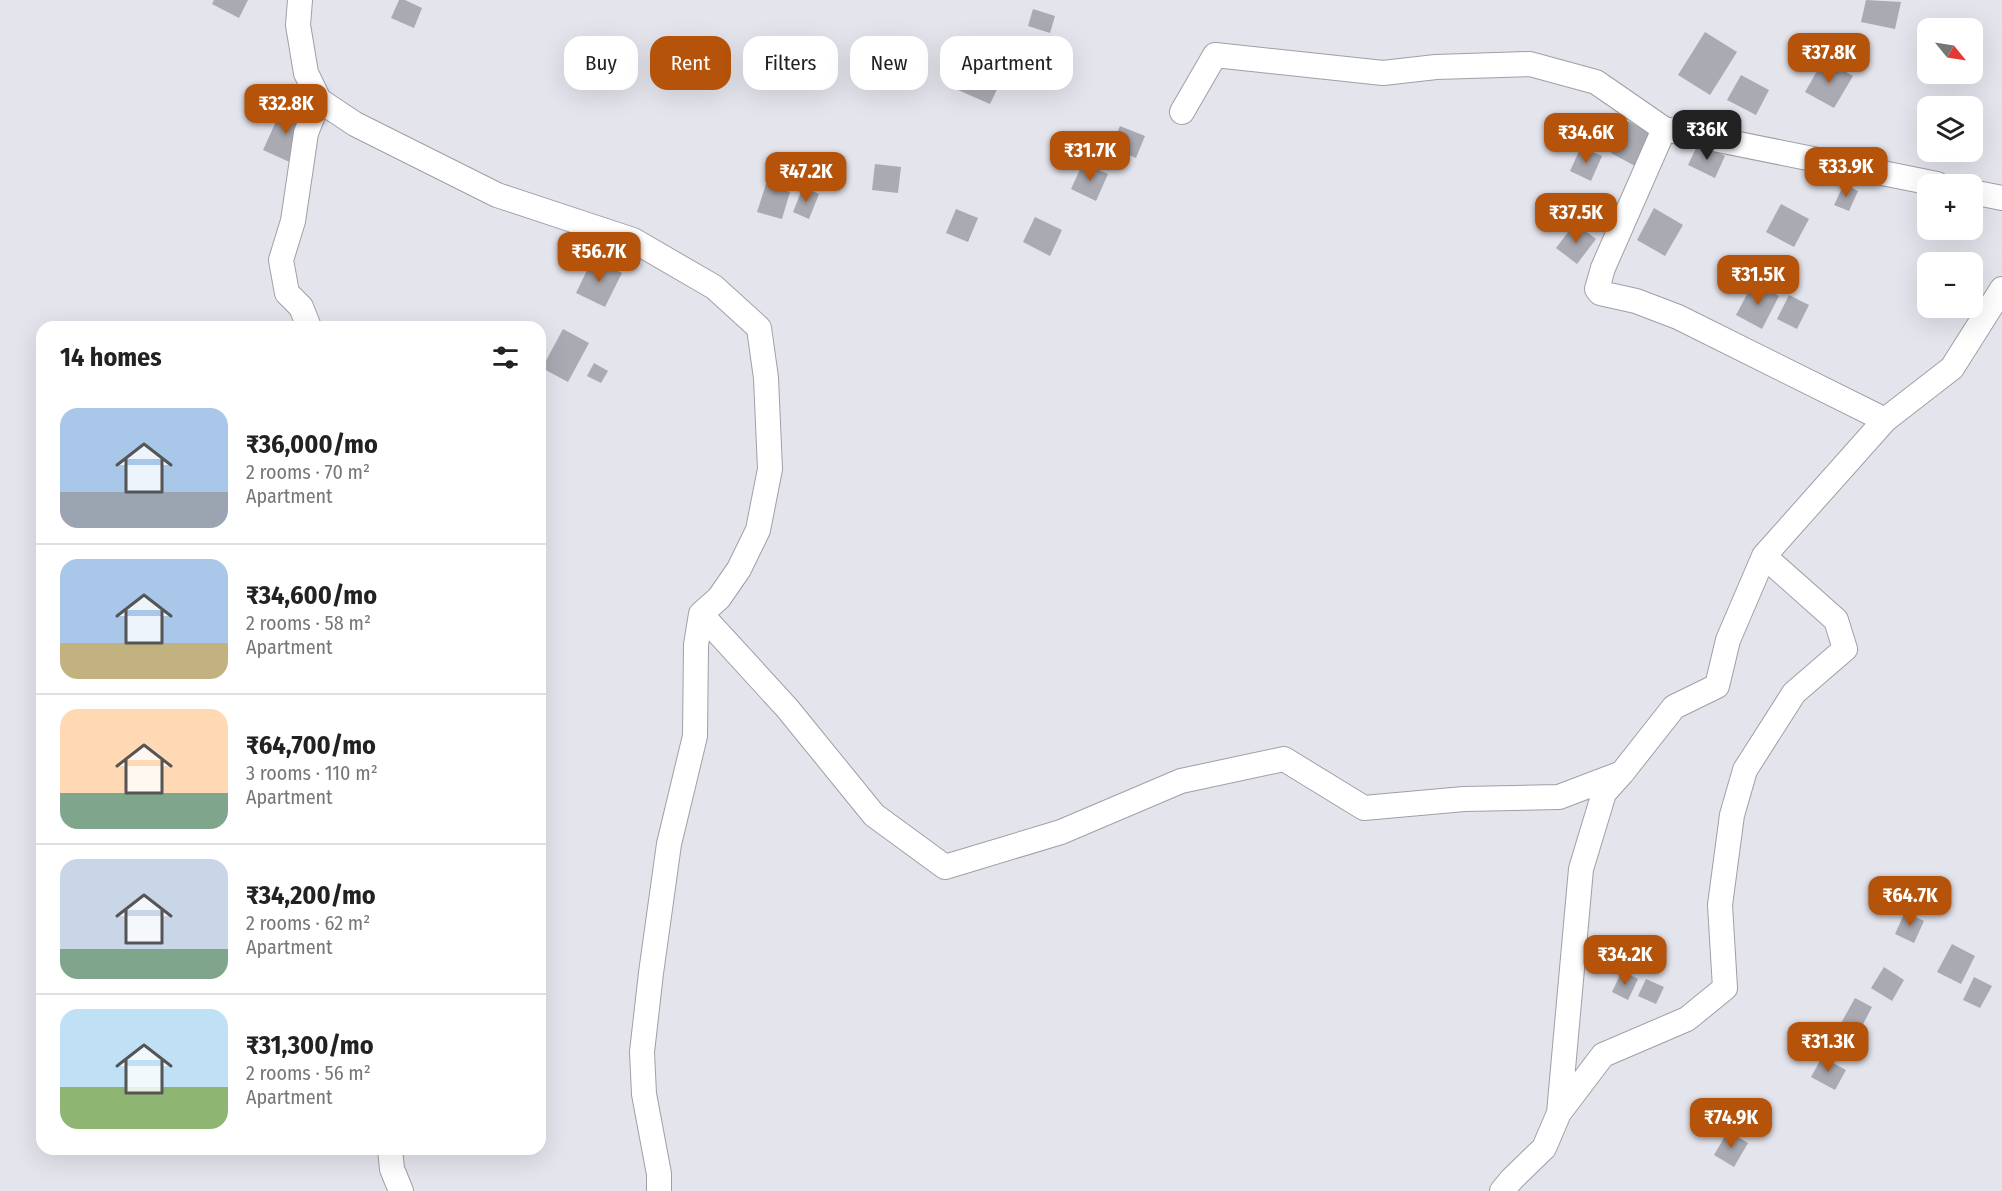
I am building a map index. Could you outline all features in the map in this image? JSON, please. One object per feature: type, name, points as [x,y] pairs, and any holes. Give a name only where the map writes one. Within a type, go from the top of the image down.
[{"type":"street","points":[[300,0],[298,25],[306,73],[319,100],[355,124],[497,195],[633,240],[714,287],[759,327],[766,378],[770,469],[758,530],[739,569],[718,598],[701,614],[696,645],[695,736],[669,844],[651,973],[642,1052],[644,1094],[659,1174],[659,1191]]},
{"type":"street","points":[[1182,112],[1215,55],[1383,73],[1436,67],[1530,64],[1596,82],[1664,129],[1917,180]]},
{"type":"street","points":[[307,321],[301,307],[287,293],[281,260],[293,221],[306,133],[319,100]]},
{"type":"street","points":[[1664,129],[1603,268],[1596,290],[1600,293],[1636,301],[1678,317],[1885,420]]},
{"type":"street","points":[[1983,194],[2002,198]]},
{"type":"street","points":[[1559,1113],[1581,869],[1604,793],[1674,707],[1717,686],[1728,640],[1764,556],[1885,420],[1952,368],[2002,289]]},
{"type":"street","points":[[1502,1191],[1544,1148],[1559,1113],[1603,1054],[1687,1019],[1725,988],[1720,905],[1732,815],[1745,770],[1794,693],[1845,649],[1836,620],[1764,556]]},
{"type":"street","points":[[701,614],[787,708],[873,815],[945,867],[1061,832],[1181,781],[1284,759],[1364,808],[1464,799],[1559,797],[1622,773]]},
{"type":"street","points":[[391,1155],[392,1169],[401,1191]]},
{"type":"building","points":[[214,0],[248,0],[239,18],[212,4]]},
{"type":"building","points":[[399,0],[405,0],[422,8],[414,28],[391,18]]},
{"type":"building","points":[[1866,0],[1901,2],[1895,29],[1861,22]]},
{"type":"building","points":[[1033,9],[1055,16],[1050,33],[1028,26]]},
{"type":"building","points":[[1705,32],[1737,52],[1710,95],[1678,75]]},
{"type":"building","points":[[1824,59],[1853,76],[1834,108],[1805,92]]},
{"type":"building","points":[[1741,75],[1769,90],[1756,115],[1727,100]]},
{"type":"building","points":[[958,90],[997,90],[990,104]]},
{"type":"building","points":[[283,106],[305,116],[294,164],[263,150]]},
{"type":"building","points":[[1628,121],[1652,134],[1635,166],[1611,153]]},
{"type":"building","points":[[1120,126],[1145,136],[1136,158],[1111,147]]},
{"type":"building","points":[[1698,144],[1725,156],[1715,178],[1688,165]]},
{"type":"building","points":[[1581,147],[1602,156],[1591,181],[1570,171]]},
{"type":"building","points":[[1083,163],[1108,174],[1096,201],[1071,189]]},
{"type":"building","points":[[875,164],[901,167],[898,193],[872,190]]},
{"type":"building","points":[[766,184],[790,192],[782,219],[757,212]]},
{"type":"building","points":[[1844,184],[1858,191],[1849,211],[1834,205]]},
{"type":"building","points":[[803,187],[819,194],[809,219],[793,212]]},
{"type":"building","points":[[1781,204],[1809,219],[1794,247],[1766,232]]},
{"type":"building","points":[[1654,208],[1683,225],[1665,256],[1637,240]]},
{"type":"building","points":[[956,209],[978,218],[968,242],[946,233]]},
{"type":"building","points":[[1035,217],[1062,230],[1050,256],[1023,242]]},
{"type":"building","points":[[1575,223],[1596,239],[1577,264],[1556,248]]},
{"type":"building","points":[[593,258],[622,273],[605,307],[576,293]]},
{"type":"building","points":[[1753,283],[1779,296],[1762,329],[1736,315]]},
{"type":"building","points":[[1789,295],[1809,305],[1797,329],[1777,319]]},
{"type":"building","points":[[563,329],[589,343],[568,382],[546,370],[546,361]]},
{"type":"building","points":[[594,363],[608,371],[601,383],[587,376]]},
{"type":"building","points":[[1905,912],[1924,921],[1914,943],[1895,934]]},
{"type":"building","points":[[1952,944],[1975,956],[1961,984],[1937,972]]},
{"type":"building","points":[[1884,967],[1904,980],[1892,1001],[1871,988]]},
{"type":"building","points":[[1622,971],[1638,979],[1628,1000],[1612,992]]},
{"type":"building","points":[[1974,977],[1992,986],[1980,1008],[1963,1000]]},
{"type":"building","points":[[1646,979],[1664,987],[1656,1004],[1638,996]]},
{"type":"building","points":[[1855,998],[1872,1007],[1858,1034],[1840,1025]]},
{"type":"building","points":[[1822,1057],[1846,1070],[1835,1090],[1811,1077]]},
{"type":"building","points":[[1728,1131],[1748,1143],[1734,1167],[1714,1155]]}]
